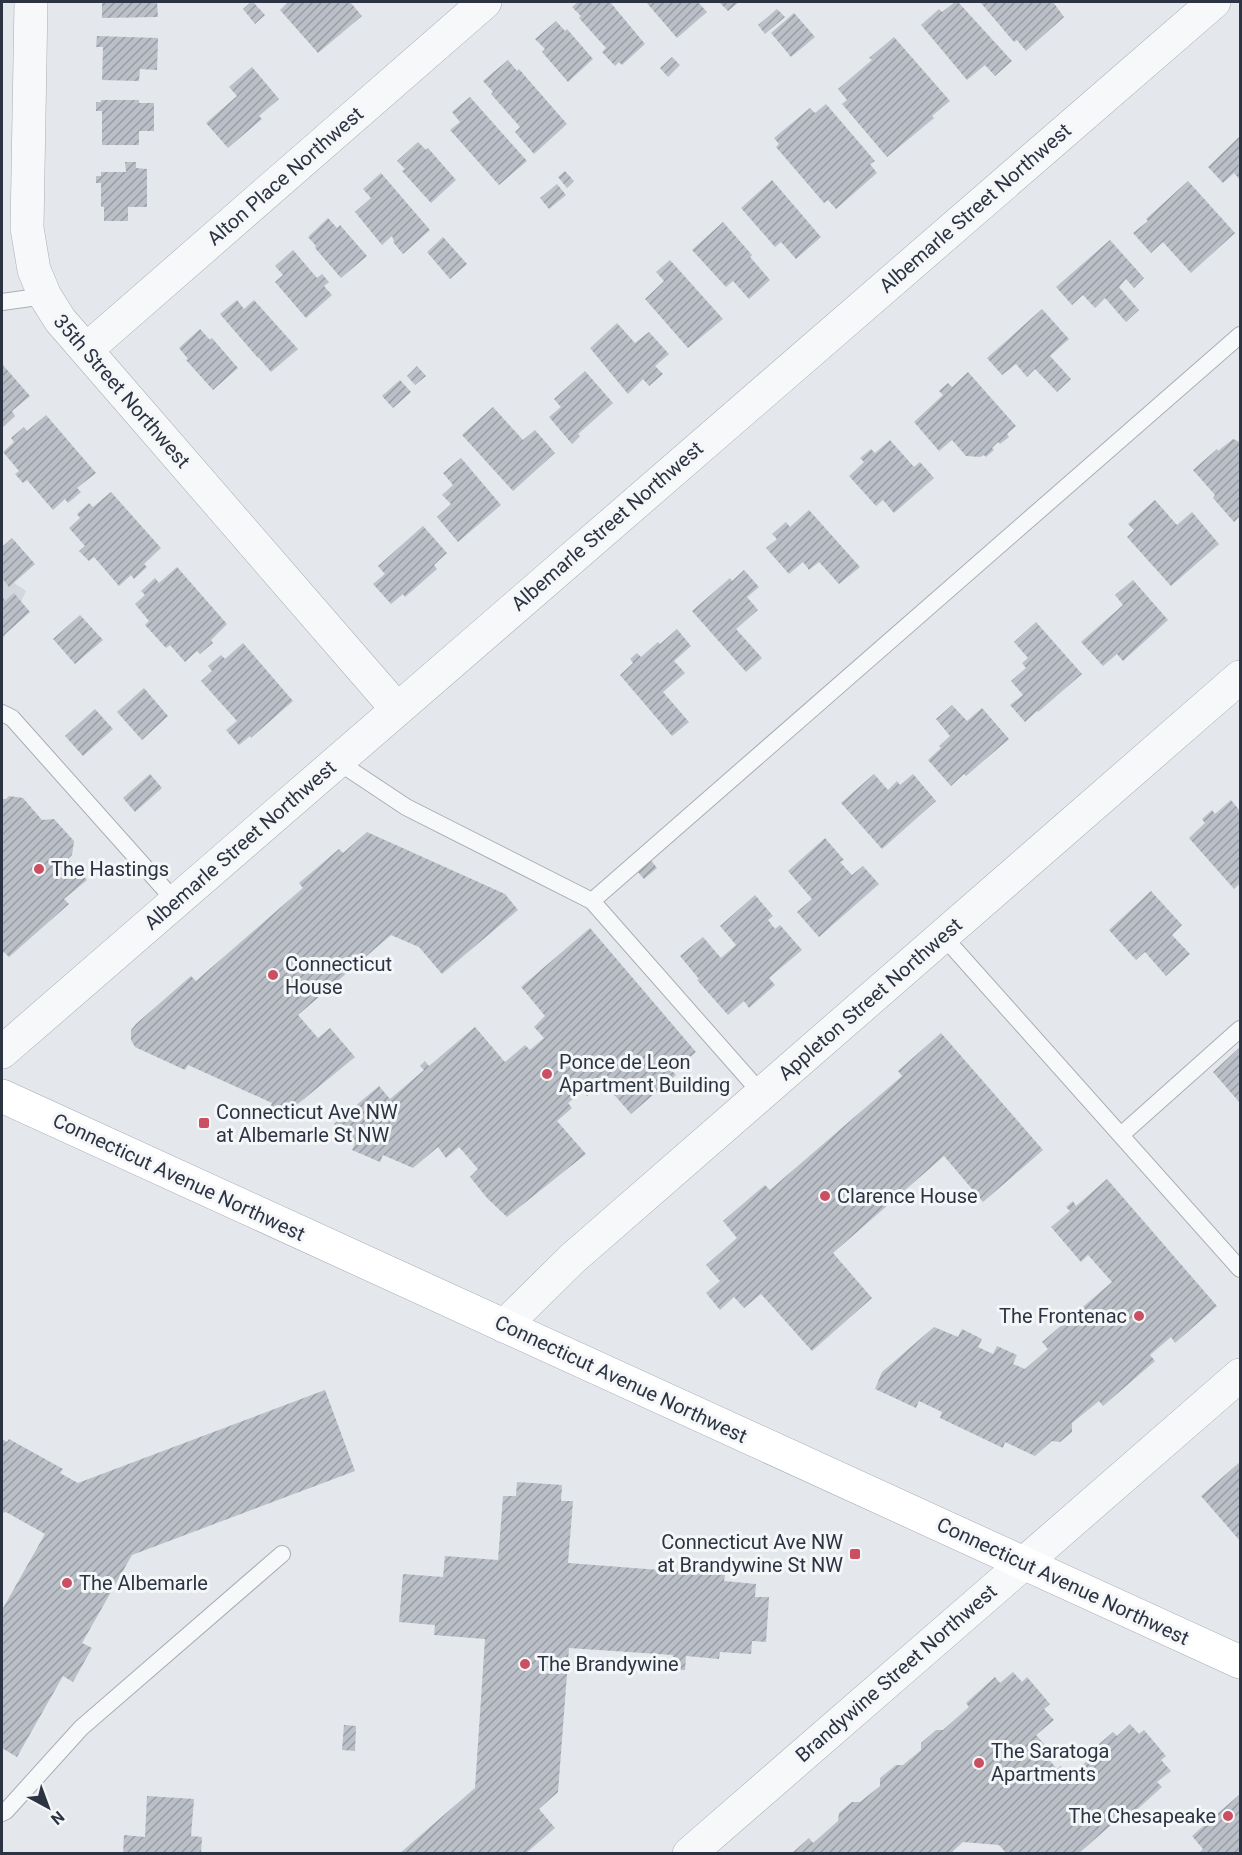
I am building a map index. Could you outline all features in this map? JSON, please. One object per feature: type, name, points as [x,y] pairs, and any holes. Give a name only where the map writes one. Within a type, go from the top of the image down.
[{"type":"main road","name":"Connecticut Avenue Northwest","points":[[2,1096],[1240,1662]]},
{"type":"street","name":"35th Street Northwest","points":[[31,2],[27,228],[34,270],[45,296],[60,320],[397,709]]},
{"type":"street","name":"Alton Place Northwest","points":[[86,350],[485,2]]},
{"type":"street","name":"Albemarle Street Northwest","points":[[2,1052],[1214,2]]},
{"type":"street","name":"Appleton Street Northwest","points":[[504,1326],[573,1258],[1240,677]]},
{"type":"street","name":"Brandywine Street Northwest","points":[[696,1851],[1240,1375]]},
{"type":"lane","points":[[2,302],[45,296]]},
{"type":"lane","points":[[592,901],[1240,335]]},
{"type":"lane","points":[[2,713],[12,718],[175,901]]},
{"type":"lane","points":[[337,761],[406,807],[592,901],[761,1093]]},
{"type":"lane","points":[[943,936],[1240,1269]]},
{"type":"lane","points":[[1121,1135],[1240,1029]]},
{"type":"lane","points":[[2,1813],[81,1728],[282,1554]]},
{"type":"shaded area","points":[[2,575],[26,591],[2,642]]},
{"type":"building","points":[[102,2],[157,2],[158,17],[102,18]]},
{"type":"building","points":[[251,2],[265,15],[255,24],[243,9]]},
{"type":"building","points":[[285,2],[350,2],[362,16],[318,53],[280,10],[287,3]]},
{"type":"building","points":[[578,2],[610,2],[645,44],[622,65],[619,62],[615,66],[602,52],[606,48],[572,7]]},
{"type":"building","points":[[646,2],[698,2],[707,12],[677,38]]},
{"type":"building","points":[[719,2],[739,2],[728,11]]},
{"type":"building","points":[[958,2],[1012,61],[995,76],[985,65],[967,80],[921,25],[939,9],[942,12]]},
{"type":"building","points":[[980,2],[1053,2],[1064,17],[1026,51],[1017,40],[1014,42]]},
{"type":"building","points":[[777,9],[785,17],[765,34],[758,25]]},
{"type":"building","points":[[794,13],[815,37],[791,57],[771,33]]},
{"type":"building","points":[[556,21],[565,31],[567,29],[593,59],[568,82],[542,52],[545,49],[535,39]]},
{"type":"building","points":[[97,36],[158,38],[157,70],[140,69],[139,81],[102,80],[103,47],[96,47]]},
{"type":"building","points":[[894,37],[950,101],[932,116],[934,118],[887,157],[842,104],[847,100],[838,89],[872,60],[869,58]]},
{"type":"building","points":[[672,57],[680,65],[668,77],[660,68]]},
{"type":"building","points":[[508,60],[517,71],[519,69],[567,124],[534,154],[515,132],[520,127],[491,94],[493,92],[483,81]]},
{"type":"building","points":[[252,67],[279,99],[259,116],[262,119],[228,148],[206,123],[237,96],[229,87]]},
{"type":"building","points":[[470,97],[527,161],[499,185],[450,130],[460,122],[452,112]]},
{"type":"building","points":[[101,100],[139,100],[139,103],[154,103],[154,131],[139,131],[139,145],[102,145],[102,111],[96,111],[96,102],[101,102]]},
{"type":"building","points":[[826,104],[875,161],[870,164],[877,173],[836,209],[828,200],[824,203],[776,147],[779,144],[774,138],[810,108],[815,113]]},
{"type":"building","points":[[1240,136],[1240,180],[1234,173],[1223,183],[1208,167]]},
{"type":"building","points":[[418,142],[426,150],[428,148],[456,180],[431,203],[402,171],[405,169],[397,161]]},
{"type":"building","points":[[125,162],[136,162],[136,168],[147,169],[147,207],[128,207],[128,221],[104,221],[104,207],[101,207],[101,183],[96,183],[96,176],[101,176],[101,172],[126,172]]},
{"type":"building","points":[[565,171],[574,181],[567,188],[558,177]]},
{"type":"building","points":[[381,173],[430,230],[403,254],[393,242],[392,236],[382,245],[355,212],[371,198],[363,189]]},
{"type":"building","points":[[772,180],[821,237],[796,259],[781,242],[775,247],[741,208]]},
{"type":"building","points":[[1188,181],[1235,233],[1191,273],[1163,242],[1151,253],[1133,233]]},
{"type":"building","points":[[557,184],[566,195],[549,209],[540,198]]},
{"type":"building","points":[[328,218],[337,228],[340,225],[367,256],[341,278],[308,237]]},
{"type":"building","points":[[723,222],[770,280],[749,299],[733,281],[726,287],[692,250]]},
{"type":"building","points":[[443,237],[467,264],[450,279],[427,252]]},
{"type":"building","points":[[1110,240],[1144,278],[1134,288],[1126,279],[1119,287],[1139,310],[1126,322],[1105,298],[1095,308],[1083,295],[1072,305],[1056,287]]},
{"type":"building","points":[[293,250],[317,278],[322,274],[329,282],[324,286],[332,295],[306,318],[275,282],[283,275],[275,266]]},
{"type":"building","points":[[670,260],[723,319],[688,348],[645,299],[664,281],[656,272]]},
{"type":"building","points":[[237,300],[244,309],[254,300],[298,349],[271,372],[220,314]]},
{"type":"building","points":[[1042,309],[1069,339],[1050,356],[1071,379],[1057,392],[1035,369],[1027,377],[1016,364],[1002,375],[987,358]]},
{"type":"building","points":[[617,323],[635,343],[649,332],[669,354],[655,366],[663,374],[649,386],[643,379],[628,394],[590,348]]},
{"type":"building","points":[[200,329],[210,340],[212,338],[238,368],[213,390],[186,360],[188,359],[179,348]]},
{"type":"building","points":[[2,364],[30,396],[12,411],[15,416],[2,428]]},
{"type":"building","points":[[417,366],[426,376],[415,385],[407,376]]},
{"type":"building","points":[[585,371],[613,403],[578,434],[580,436],[572,444],[549,417],[561,407],[554,399]]},
{"type":"building","points":[[968,372],[1016,426],[1007,434],[1009,437],[1000,444],[998,442],[992,448],[994,450],[986,457],[984,455],[966,456],[952,440],[939,451],[914,422],[943,395],[939,391],[948,383],[952,387]]},
{"type":"building","points":[[400,380],[411,392],[393,408],[382,396]]},
{"type":"building","points":[[493,407],[523,440],[535,430],[555,453],[513,491],[462,435]]},
{"type":"building","points":[[46,415],[96,473],[77,488],[81,492],[68,503],[65,499],[53,510],[27,480],[23,483],[15,474],[19,471],[3,452],[14,442],[11,438],[24,427],[27,431]]},
{"type":"building","points":[[1233,439],[1240,442],[1240,516],[1234,522],[1193,470],[1217,449],[1218,451]]},
{"type":"building","points":[[890,440],[914,467],[920,462],[934,478],[894,513],[883,500],[876,506],[849,476],[864,462],[860,458],[871,449],[875,453]]},
{"type":"building","points":[[461,458],[501,505],[458,542],[437,517],[451,504],[442,495],[453,485],[443,473]]},
{"type":"building","points":[[111,492],[161,548],[144,564],[147,567],[134,579],[131,575],[119,586],[94,557],[89,561],[79,551],[85,546],[69,528],[80,518],[77,514],[89,503],[93,507]]},
{"type":"building","points":[[1155,500],[1177,525],[1192,512],[1219,544],[1171,586],[1127,537],[1134,530],[1128,524]]},
{"type":"building","points":[[809,510],[860,567],[839,584],[819,562],[809,570],[803,562],[789,574],[766,548],[777,539],[772,534],[786,522],[790,527]]},
{"type":"building","points":[[423,526],[447,553],[434,565],[437,569],[405,597],[403,594],[391,604],[373,584],[385,574],[378,566]]},
{"type":"building","points":[[12,538],[35,564],[9,587],[2,578],[2,547]]},
{"type":"building","points":[[177,567],[227,624],[211,640],[213,643],[200,654],[197,651],[185,662],[170,645],[166,648],[145,625],[149,621],[135,604],[145,595],[141,591],[155,578],[159,583]]},
{"type":"building","points":[[744,570],[759,587],[747,597],[758,610],[736,629],[762,658],[746,672],[692,611],[730,578],[732,581]]},
{"type":"building","points":[[1133,580],[1168,620],[1123,661],[1117,654],[1103,666],[1081,642],[1123,605],[1115,595]]},
{"type":"building","points":[[14,593],[30,612],[2,637],[2,596],[5,601]]},
{"type":"building","points":[[80,615],[103,640],[75,664],[53,639]]},
{"type":"building","points":[[1036,622],[1082,674],[1025,722],[1010,705],[1023,695],[1011,681],[1026,668],[1022,663],[1028,658],[1014,642]]},
{"type":"building","points":[[677,629],[691,646],[674,661],[685,673],[663,692],[689,722],[672,736],[620,675],[633,663],[630,659],[637,653],[641,657]]},
{"type":"building","points":[[243,643],[293,701],[251,738],[250,736],[239,745],[226,730],[237,721],[201,681],[212,671],[208,666],[221,655],[225,659]]},
{"type":"building","points":[[144,688],[168,716],[142,740],[117,712]]},
{"type":"building","points":[[952,705],[967,721],[982,708],[1009,739],[951,786],[928,760],[950,736],[936,719]]},
{"type":"building","points":[[95,709],[113,729],[83,756],[65,736]]},
{"type":"building","points":[[150,774],[162,788],[135,812],[123,798]]},
{"type":"building","points":[[874,774],[888,790],[897,781],[900,785],[913,774],[936,801],[882,849],[841,803]]},
{"type":"building","name":"The Hastings","points":[[9,796],[23,798],[42,820],[54,819],[74,841],[72,855],[68,859],[87,880],[64,899],[69,904],[9,957],[4,952],[2,955],[2,799]]},
{"type":"building","points":[[1231,800],[1240,811],[1240,883],[1234,889],[1189,838],[1205,823],[1202,819],[1212,810],[1215,814]]},
{"type":"building","name":"Connecticut House","points":[[367,832],[505,894],[518,910],[442,974],[419,947],[391,935],[298,1015],[318,1038],[330,1028],[355,1057],[288,1112],[285,1118],[269,1110],[272,1103],[188,1065],[185,1070],[135,1047],[131,1040],[131,1030],[136,1024],[191,976],[196,981],[303,888],[299,883],[339,849],[343,853]]},
{"type":"building","points":[[825,838],[844,860],[840,862],[852,875],[863,866],[879,884],[819,937],[797,912],[812,899],[788,871]]},
{"type":"building","points":[[650,859],[657,868],[644,879],[637,871]]},
{"type":"building","points":[[1151,891],[1182,925],[1172,935],[1190,954],[1166,976],[1145,952],[1136,960],[1109,930]]},
{"type":"building","points":[[755,895],[773,916],[768,920],[775,929],[780,925],[802,950],[769,978],[775,985],[749,1008],[744,1001],[728,1015],[697,980],[699,979],[680,956],[703,937],[721,958],[736,945],[720,926]]},
{"type":"building","name":"Ponce de Leon Apartment Building","points":[[590,928],[696,1052],[673,1072],[676,1075],[631,1114],[603,1082],[587,1096],[583,1091],[568,1103],[572,1108],[557,1121],[586,1154],[507,1217],[470,1177],[478,1169],[459,1147],[446,1158],[438,1147],[413,1168],[383,1155],[380,1162],[352,1150],[355,1144],[334,1124],[379,1086],[390,1099],[424,1070],[420,1066],[425,1061],[429,1066],[475,1027],[505,1062],[525,1045],[530,1050],[544,1038],[534,1027],[545,1016],[521,987]]},
{"type":"building","name":"Clarence House","points":[[941,1033],[1043,1150],[983,1202],[944,1156],[833,1253],[872,1298],[812,1351],[761,1294],[744,1308],[734,1297],[720,1310],[706,1293],[720,1281],[706,1265],[737,1238],[723,1221],[765,1185],[770,1190],[902,1076],[898,1071]]},
{"type":"building","points":[[1240,1047],[1240,1103],[1213,1072]]},
{"type":"building","name":"The Frontenac","points":[[1107,1179],[1217,1306],[1175,1343],[1171,1337],[1150,1355],[1155,1361],[1103,1406],[1099,1401],[1072,1423],[1072,1432],[1060,1442],[1052,1441],[1035,1456],[1005,1442],[1003,1448],[940,1418],[942,1412],[919,1401],[916,1408],[875,1389],[882,1372],[934,1327],[958,1337],[962,1329],[982,1339],[978,1347],[993,1354],[997,1346],[1017,1355],[1013,1364],[1025,1369],[1048,1349],[1042,1342],[1112,1282],[1088,1255],[1081,1262],[1051,1227],[1070,1211],[1066,1207],[1073,1201],[1076,1206]]},
{"type":"building","name":"The Albemarle","points":[[325,1390],[355,1471],[132,1555],[82,1643],[92,1648],[73,1682],[63,1676],[17,1757],[2,1748],[2,1610],[45,1534],[6,1512],[2,1513],[2,1439],[7,1442],[9,1439],[63,1469],[60,1473],[78,1483]]},
{"type":"building","points":[[1240,1462],[1240,1541],[1201,1496]]},
{"type":"building","name":"The Brandywine","points":[[517,1482],[562,1485],[561,1501],[573,1501],[568,1563],[725,1575],[724,1581],[756,1584],[755,1597],[769,1597],[766,1642],[752,1641],[751,1654],[720,1652],[719,1659],[686,1656],[685,1670],[672,1670],[673,1655],[569,1648],[558,1792],[539,1809],[555,1828],[525,1854],[399,1854],[475,1788],[485,1639],[434,1635],[435,1625],[399,1622],[403,1574],[443,1577],[445,1556],[498,1560],[503,1496],[516,1496]]},
{"type":"building","name":"The Saratoga Apartments","points":[[1013,1672],[1022,1682],[1027,1677],[1050,1704],[1044,1709],[1054,1720],[1036,1735],[1045,1745],[1040,1749],[1057,1769],[1061,1766],[1069,1776],[1087,1761],[1084,1757],[1113,1732],[1117,1736],[1130,1724],[1139,1734],[1144,1730],[1166,1756],[1161,1760],[1171,1771],[1157,1782],[1162,1787],[1132,1814],[1128,1810],[1078,1854],[1007,1854],[999,1845],[963,1842],[952,1854],[791,1854],[809,1838],[813,1843],[838,1821],[839,1813],[852,1802],[860,1802],[880,1786],[880,1778],[896,1765],[903,1765],[921,1750],[921,1743],[936,1730],[943,1730],[969,1707],[966,1703],[995,1677],[1000,1683]]},
{"type":"building","points":[[344,1725],[356,1726],[355,1751],[342,1750]]},
{"type":"building","name":"The Chesapeake","points":[[1239,1795],[1240,1854],[1198,1854],[1203,1849],[1192,1836]]},
{"type":"building","points":[[147,1796],[194,1799],[191,1836],[202,1837],[201,1854],[123,1854],[124,1835],[145,1837]]},
{"type":"place","name":"The Hastings","points":[[39,869]]},
{"type":"place","name":"Connecticut House","points":[[273,975]]},
{"type":"place","name":"Ponce de Leon Apartment Building","points":[[547,1074]]},
{"type":"place","name":"Connecticut Ave NW at Albemarle St NW","points":[[204,1123]]},
{"type":"place","name":"Clarence House","points":[[825,1196]]},
{"type":"place","name":"The Frontenac","points":[[1139,1316]]},
{"type":"place","name":"Connecticut Ave NW at Brandywine St NW","points":[[855,1554]]},
{"type":"place","name":"The Albemarle","points":[[67,1583]]},
{"type":"place","name":"The Brandywine","points":[[525,1664]]},
{"type":"place","name":"The Saratoga Apartments","points":[[979,1763]]},
{"type":"place","name":"The Chesapeake","points":[[1228,1816]]}]
